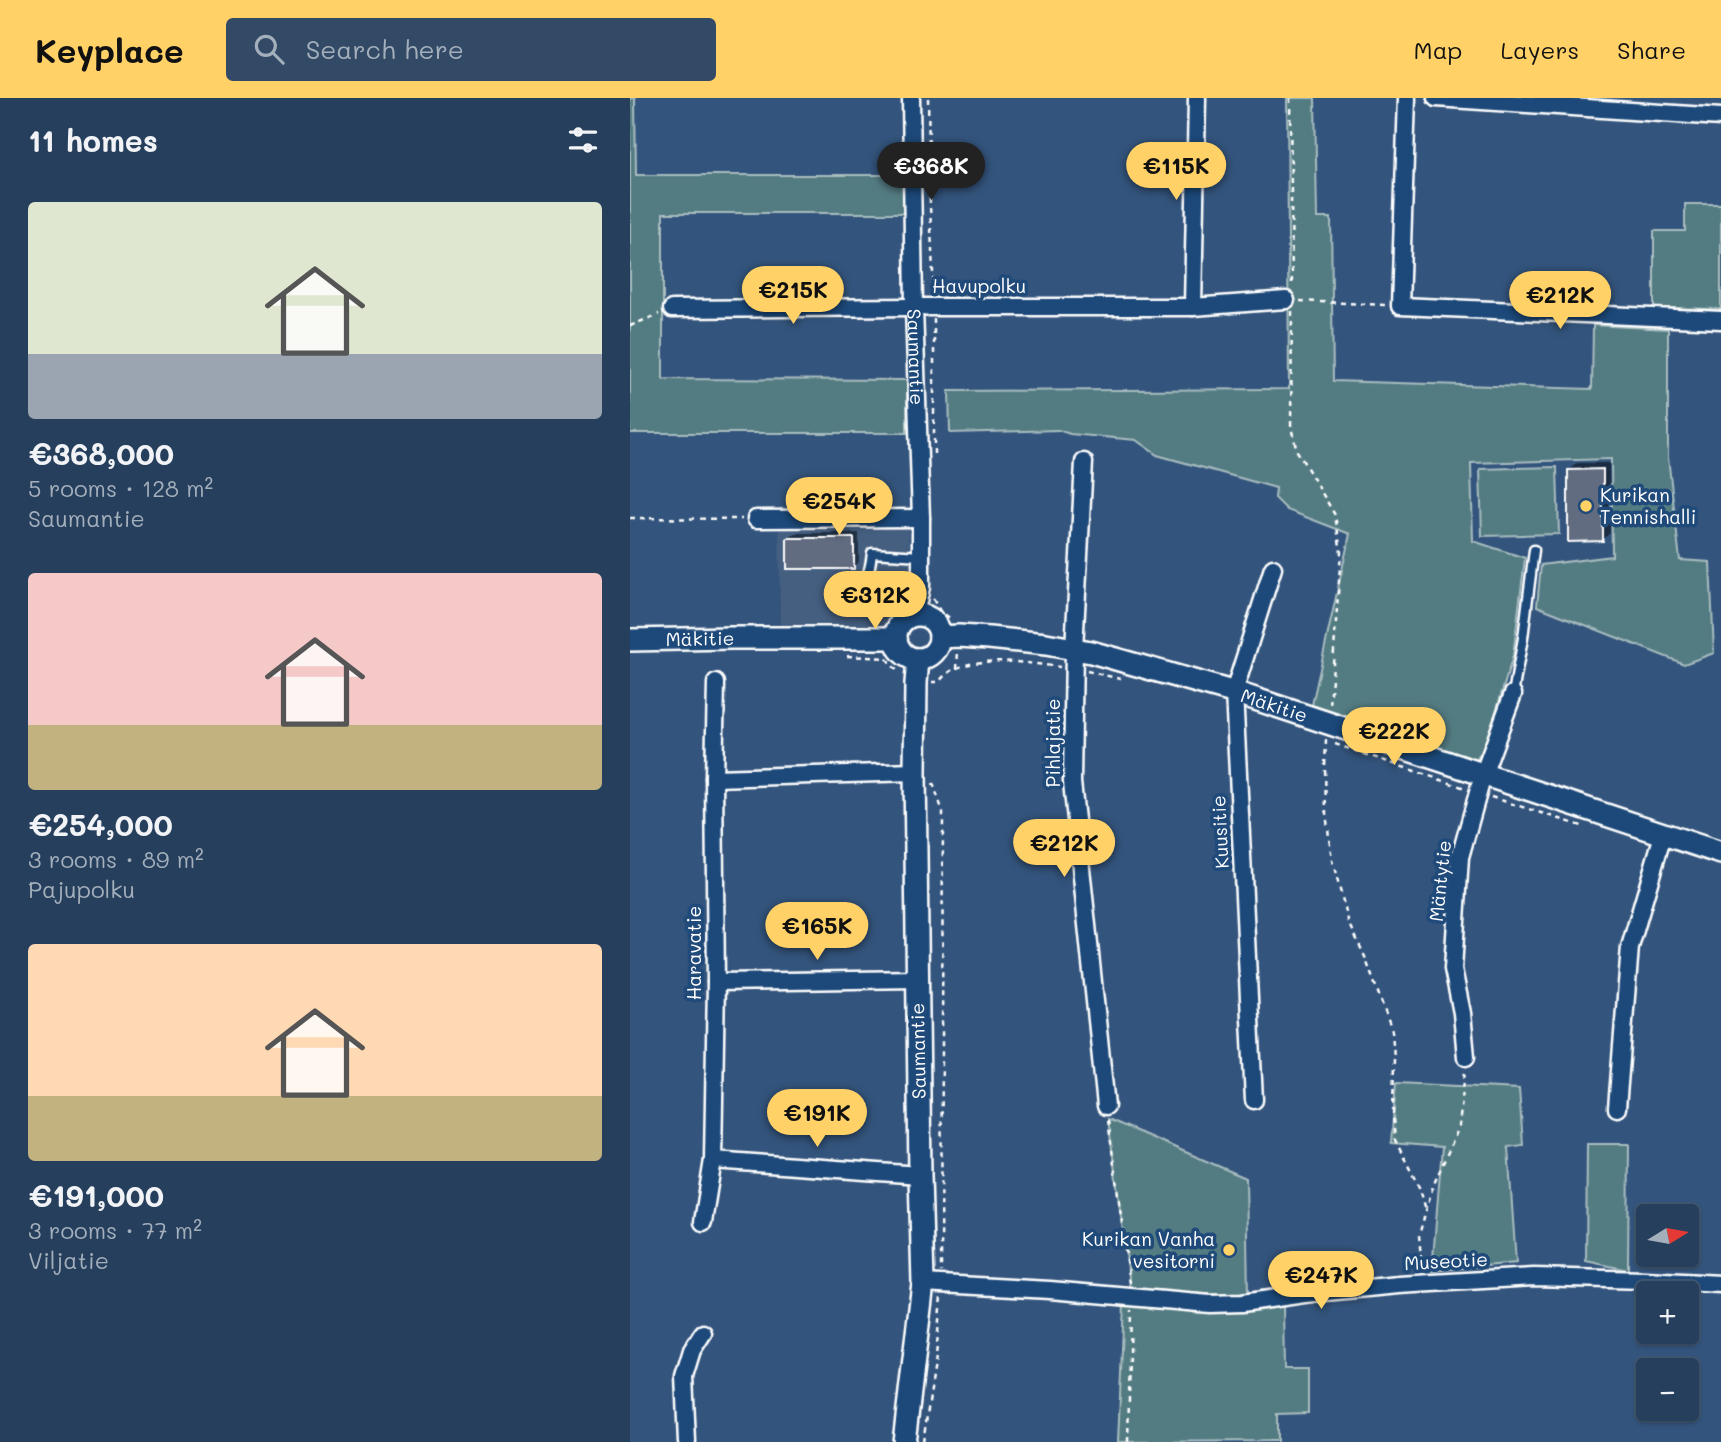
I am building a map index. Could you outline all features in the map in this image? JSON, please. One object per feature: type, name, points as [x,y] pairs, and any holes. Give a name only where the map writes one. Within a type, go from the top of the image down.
[{"type":"street","name":"Saumantie","points":[[911,98],[921,518],[921,587],[915,615]]},
{"type":"street","points":[[1193,307],[1197,98]]},
{"type":"street","points":[[1407,98],[1400,306],[1721,320]]},
{"type":"street","points":[[1436,98],[1721,117]]},
{"type":"street","name":"Havupolku","points":[[672,309],[1193,307],[1289,301]]},
{"type":"street","name":"Pihlajatie","points":[[1084,462],[1074,659],[1072,782],[1106,1106]]},
{"type":"street","points":[[756,519],[921,518]]},
{"type":"street","name":"Kuusitie","points":[[1254,1100],[1234,692],[1273,568]]},
{"type":"street","points":[[915,615],[933,621],[949,636],[933,653],[918,659],[912,659],[902,653],[896,638],[897,629],[902,622],[915,615]]},
{"type":"street","name":"Mäkitie","points":[[949,636],[1046,644],[1074,659],[1091,652],[1234,692],[1327,732],[1480,784],[1721,853]]},
{"type":"street","name":"Mäkitie","points":[[630,640],[896,638]]},
{"type":"street","name":"Saumantie","points":[[904,1442],[932,1283],[920,1175],[918,979],[923,775],[916,683],[918,659]]},
{"type":"street","name":"Haravatie","points":[[703,1223],[713,1160],[716,683]]},
{"type":"street","name":"Mäntytie","points":[[1466,1057],[1462,1013],[1453,969],[1460,857],[1480,784],[1513,694]]},
{"type":"street","points":[[714,778],[923,775]]},
{"type":"street","points":[[1617,1108],[1630,947],[1663,835]]},
{"type":"street","points":[[716,982],[918,979]]},
{"type":"street","points":[[713,1160],[920,1175]]},
{"type":"street","name":"Museotie","points":[[932,1283],[1132,1296],[1210,1304],[1242,1303],[1304,1294],[1424,1283],[1534,1277],[1721,1284]]},
{"type":"street","points":[[687,1442],[684,1376],[692,1350],[703,1333]]},
{"type":"lane","name":"Mäntytie","points":[[1513,694],[1534,550]]},
{"type":"lane","points":[[837,587],[849,587],[864,581],[869,574],[872,553],[921,556]]},
{"type":"path","points":[[928,98],[934,307],[934,469]]},
{"type":"path","points":[[1290,98],[1291,427],[1297,451],[1335,514],[1341,552],[1327,732],[1326,803],[1332,860],[1348,920],[1365,957],[1392,1031],[1395,1140],[1420,1189],[1426,1210]]},
{"type":"path","points":[[1289,301],[1400,306]]},
{"type":"path","points":[[630,326],[672,309]]},
{"type":"path","points":[[630,518],[756,519]]},
{"type":"path","points":[[934,588],[933,601],[940,611],[957,625],[949,636],[957,669]]},
{"type":"path","points":[[841,656],[886,658],[904,681],[916,683],[939,682],[943,676],[978,662],[1074,659],[1130,682]]},
{"type":"path","points":[[1327,732],[1480,784],[1594,830]]},
{"type":"path","points":[[923,775],[943,811],[932,1283],[936,1357],[923,1442]]},
{"type":"path","points":[[1424,1283],[1419,1236],[1433,1186],[1459,1127],[1466,1057]]},
{"type":"path","points":[[1106,1106],[1132,1296],[1128,1442]]},
{"type":"shaded area","points":[[779,507],[908,507],[910,588],[906,604],[898,615],[886,624],[872,626],[780,627]]},
{"type":"green space","points":[[630,98],[635,98],[636,175],[905,175],[906,213],[663,213],[663,379],[907,380],[907,433],[630,433]]},
{"type":"green space","points":[[1287,98],[1315,98],[1317,218],[1331,218],[1333,381],[1592,389],[1593,325],[1668,329],[1668,457],[1680,560],[1710,562],[1714,653],[1684,664],[1537,606],[1541,565],[1612,556],[1611,459],[1471,463],[1473,541],[1525,558],[1513,656],[1485,747],[1476,760],[1312,705],[1350,534],[1287,510],[1275,498],[1276,488],[1157,455],[1136,440],[1070,434],[1058,430],[950,433],[949,391],[1289,389]]},
{"type":"green space","points":[[1685,204],[1721,204],[1721,309],[1654,308],[1654,231],[1685,231]]},
{"type":"green space","points":[[1557,467],[1559,534],[1482,536],[1480,469]]},
{"type":"green space","points":[[1396,1083],[1519,1089],[1523,1145],[1508,1147],[1516,1263],[1432,1271],[1442,1147],[1391,1143]]},
{"type":"green space","points":[[1108,1119],[1246,1178],[1248,1295],[1131,1292]]},
{"type":"green space","points":[[1587,1144],[1629,1144],[1628,1270],[1586,1261]]},
{"type":"green space","points":[[1124,1303],[1239,1311],[1283,1305],[1284,1369],[1308,1369],[1308,1413],[1277,1414],[1277,1441],[1118,1442]]},
{"type":"building","name":"Kurikan Tennishalli","points":[[1603,469],[1603,541],[1568,542],[1568,470]]},
{"type":"building","points":[[787,538],[854,538],[854,569],[787,569]]},
{"type":"place","name":"Kurikan Tennishalli","points":[[1586,506]]},
{"type":"place","name":"Kurikan Vanha vesitorni","points":[[1229,1250]]}]
